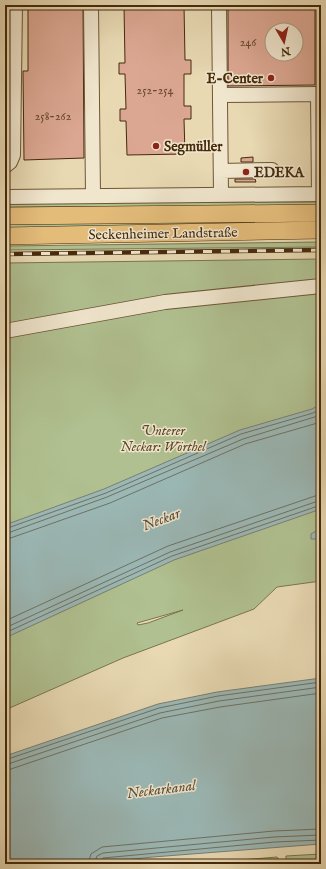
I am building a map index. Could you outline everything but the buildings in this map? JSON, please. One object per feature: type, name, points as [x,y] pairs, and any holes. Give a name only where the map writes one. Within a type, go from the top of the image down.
[{"type":"main road","name":"Seckenheimer Landstraße","points":[[5,216],[321,213]]},
{"type":"main road","name":"Seckenheimer Landstraße","points":[[5,236],[321,230]]},
{"type":"street","points":[[8,158],[9,90],[16,60],[15,5]]},
{"type":"street","points":[[91,5],[93,196]]},
{"type":"street","points":[[219,5],[221,191]]},
{"type":"street","points":[[5,197],[93,196],[221,191],[280,194],[320,194],[318,94],[221,95]]},
{"type":"street","points":[[221,171],[272,170]]},
{"type":"street","points":[[5,331],[165,302],[321,286]]},
{"type":"green space","points":[[5,202],[321,202],[321,206],[5,207]]},
{"type":"green space","points":[[321,220],[321,224],[5,230],[5,224]]},
{"type":"green space","points":[[321,242],[321,247],[5,250],[5,246]]},
{"type":"green space","name":"Unterer Neckar: Wörthel","points":[[321,259],[321,581],[277,587],[254,609],[123,658],[5,710],[5,263]],"holes":[[[183,610],[148,623],[138,625],[137,623]]]},
{"type":"green space","points":[[321,854],[321,864],[286,864],[286,856]]},
{"type":"green space","points":[[277,857],[282,864],[192,864]]},
{"type":"water","name":"Neckar","points":[[321,404],[321,509],[174,560],[5,638],[5,525],[104,489],[240,430],[312,409]]},
{"type":"water","points":[[321,528],[321,539],[311,539],[311,534]]},
{"type":"water","name":"Neckarkanal","points":[[321,678],[321,844],[153,857],[86,864],[5,864],[5,756],[158,704],[217,692]]},
{"type":"railway","points":[[5,254],[321,250]]},
{"type":"place","name":"E-Center","points":[[271,78]]},
{"type":"place","name":"Segmüller","points":[[156,146]]},
{"type":"place","name":"EDEKA","points":[[246,172]]}]
